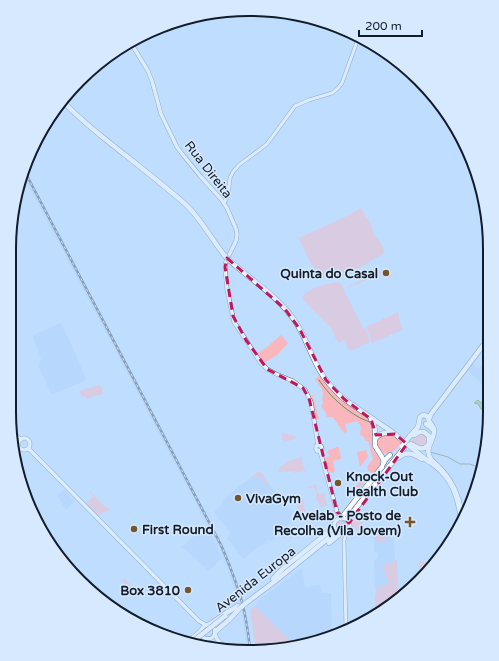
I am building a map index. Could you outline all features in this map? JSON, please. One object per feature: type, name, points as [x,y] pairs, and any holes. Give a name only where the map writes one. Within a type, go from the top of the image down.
[{"type":"main road","name":"Rua Direita","points":[[133,47],[148,71],[161,114],[177,147],[224,203],[234,223],[237,234],[234,247],[226,261],[225,267],[226,288],[234,322],[260,362],[267,369],[293,381],[305,390],[311,402],[318,445],[322,447],[320,451],[337,512]]},
{"type":"main road","points":[[66,104],[84,122],[192,211],[225,256],[285,309],[299,328],[320,372],[337,393],[442,469],[453,484],[460,500],[462,509]]},
{"type":"main road","points":[[336,520],[345,518],[380,481],[382,476],[430,411],[483,345]]},
{"type":"main road","points":[[355,407],[378,419],[411,444],[441,472],[451,485],[457,500],[460,514]]},
{"type":"main road","points":[[366,414],[373,422],[375,431],[375,446],[382,457],[383,465],[374,481]]},
{"type":"main road","points":[[411,444],[421,449],[426,448],[429,444],[433,432],[424,420]]},
{"type":"main road","points":[[424,420],[433,426],[434,431],[428,451],[430,461]]},
{"type":"main road","points":[[412,436],[419,432],[424,432],[429,436],[429,444]]},
{"type":"main road","points":[[375,439],[382,434],[395,434]]},
{"type":"main road","points":[[17,436],[21,440],[25,439],[29,441],[29,448],[199,621],[212,626],[217,639],[221,643]]},
{"type":"main road","points":[[21,440],[19,443],[20,448],[24,450],[29,448]]},
{"type":"main road","points":[[345,518],[352,504],[390,456],[403,447]]},
{"type":"main road","points":[[345,518],[397,452]]},
{"type":"main road","points":[[380,453],[390,456]]},
{"type":"main road","points":[[394,461],[402,455],[409,454],[430,461]]},
{"type":"main road","points":[[273,581],[284,567],[328,533],[338,534],[346,533],[350,528],[345,518],[337,512],[336,520],[334,522],[338,534]]},
{"type":"main road","points":[[273,581],[282,579],[338,534]]},
{"type":"main road","name":"Avenida Europa","points":[[198,639],[273,581]]},
{"type":"main road","points":[[195,639],[202,627],[212,623],[238,607]]},
{"type":"main road","points":[[203,641],[214,636],[238,607]]},
{"type":"main road","points":[[199,621],[202,635],[219,643]]},
{"type":"street","points":[[224,203],[228,195],[232,172],[238,165],[267,144],[295,106],[332,93],[338,88],[342,83],[357,42]]},
{"type":"street","points":[[346,533],[338,534],[346,624]]},
{"type":"highlighted area","points":[[227,258],[285,309],[299,328],[326,380],[344,399],[371,419],[376,435],[395,434],[407,444],[349,523],[337,512],[309,398],[303,388],[267,369],[246,340],[233,316],[225,267]]},
{"type":"shaded area","points":[[28,175],[229,557],[240,590],[251,645],[246,645],[239,601],[219,547],[26,181]]},
{"type":"shaded area","points":[[361,208],[371,225],[374,235],[383,246],[383,254],[345,276],[337,273],[325,277],[312,264],[299,238]]},
{"type":"shaded area","points":[[388,268],[392,276],[388,278],[387,275],[384,276],[382,273],[347,288],[347,287]]},
{"type":"shaded area","points":[[339,282],[363,328],[366,329],[370,342],[350,351],[344,340],[338,343],[331,328],[304,301],[302,297],[313,289]]},
{"type":"shaded area","points":[[398,312],[402,330],[372,343],[366,327]]},
{"type":"shaded area","points":[[60,323],[62,324],[86,378],[85,381],[51,394],[39,367],[41,358],[33,338],[34,335]]},
{"type":"shaded area","points":[[281,335],[288,343],[277,355],[264,363],[257,354]]},
{"type":"shaded area","points":[[473,364],[478,368],[481,365],[483,366],[483,386],[468,370]]},
{"type":"shaded area","points":[[321,375],[371,423],[373,432],[372,446],[378,456],[381,466],[373,474],[367,467],[373,459],[368,441],[366,441],[360,434],[361,428],[359,423],[357,421],[345,424],[347,432],[345,433],[333,417],[327,417],[321,406],[323,404],[323,392],[315,379]]},
{"type":"shaded area","points":[[99,385],[101,386],[103,394],[87,399],[85,396],[82,397],[79,391]]},
{"type":"shaded area","points":[[315,394],[313,396],[319,419],[315,420],[311,397]]},
{"type":"shaded area","points":[[478,400],[483,404],[483,410],[478,404],[474,403]]},
{"type":"shaded area","points":[[282,433],[298,437],[284,442],[283,439],[282,440]]},
{"type":"shaded area","points":[[419,433],[426,435],[428,440],[425,447],[418,447],[411,442]]},
{"type":"shaded area","points":[[394,434],[402,441],[397,448],[390,453],[380,452],[375,441],[381,435]]},
{"type":"shaded area","points":[[337,447],[339,448],[341,459],[333,461],[335,471],[331,473],[330,471],[328,472],[324,458],[330,456],[327,451]]},
{"type":"shaded area","points":[[366,450],[368,457],[360,467],[357,452]]},
{"type":"shaded area","points":[[301,457],[305,471],[294,473],[294,471],[279,472],[279,468],[288,461]]},
{"type":"shaded area","points":[[258,472],[264,476],[269,484],[266,485],[260,477],[250,478]]},
{"type":"shaded area","points":[[259,472],[264,476],[264,478],[292,513],[290,517],[291,522],[271,541],[269,539],[243,559],[227,538],[230,536],[230,533],[214,512],[222,505],[222,500]]},
{"type":"shaded area","points":[[360,475],[366,480],[358,489],[355,486],[359,485],[358,478]]},
{"type":"shaded area","points":[[316,484],[318,494],[324,493],[327,505],[321,507],[315,498],[317,496],[317,492],[313,487],[309,488],[310,489],[306,488]]},
{"type":"shaded area","points":[[64,490],[75,501],[66,510],[57,495]]},
{"type":"shaded area","points":[[89,490],[106,508],[109,508],[110,510],[97,515],[85,504],[93,497]]},
{"type":"shaded area","points":[[303,500],[305,502],[305,512],[301,512],[298,510],[297,505]]},
{"type":"shaded area","points":[[334,510],[334,518],[330,520],[323,519],[326,512]]},
{"type":"shaded area","points":[[317,512],[323,512],[321,519],[318,519],[318,517],[307,517],[313,513],[314,514]]},
{"type":"shaded area","points":[[355,517],[362,522],[360,530],[356,530],[352,526],[352,522]]},
{"type":"shaded area","points":[[340,520],[344,520],[348,526],[344,532],[340,532],[336,528],[336,524]]},
{"type":"shaded area","points":[[207,526],[222,558],[209,571],[182,547]]},
{"type":"shaded area","points":[[375,534],[390,534],[390,537],[394,540],[395,561],[382,566],[389,584],[379,588],[375,588],[374,560],[378,558],[378,553],[374,551]]},
{"type":"shaded area","points":[[375,535],[386,535],[386,541],[375,541]]},
{"type":"shaded area","points":[[397,561],[397,592],[375,608],[375,595],[377,591],[375,588],[379,588],[389,583],[382,566]]},
{"type":"shaded area","points":[[425,561],[425,565],[420,572],[419,562]]},
{"type":"shaded area","points":[[302,569],[305,587],[320,585],[321,593],[331,593],[332,630],[301,639],[288,639],[255,606],[257,604],[256,602]]},
{"type":"shaded area","points":[[124,578],[137,592],[135,594],[122,581]]},
{"type":"shaded area","points":[[255,606],[288,639],[301,639],[255,645],[250,610]]},
{"type":"waterway","points":[[319,380],[329,393],[348,411],[370,422]]},
{"type":"waterway","points":[[430,452],[448,457],[460,464],[470,464],[476,467]]},
{"type":"tunnel","points":[[335,533],[348,518]]},
{"type":"railway","points":[[27,176],[221,545],[242,602],[249,645]]},
{"type":"place","name":"Quinta do Casal","points":[[386,273]]},
{"type":"place","name":"Knock-Out Health Club","points":[[338,483]]},
{"type":"place","name":"VivaGym","points":[[238,498]]},
{"type":"place","name":"Avelab - Posto de Recolha (Vila Jovem)","points":[[410,522]]},
{"type":"place","name":"First Round","points":[[134,529]]},
{"type":"place","name":"Box 3810","points":[[188,590]]}]
